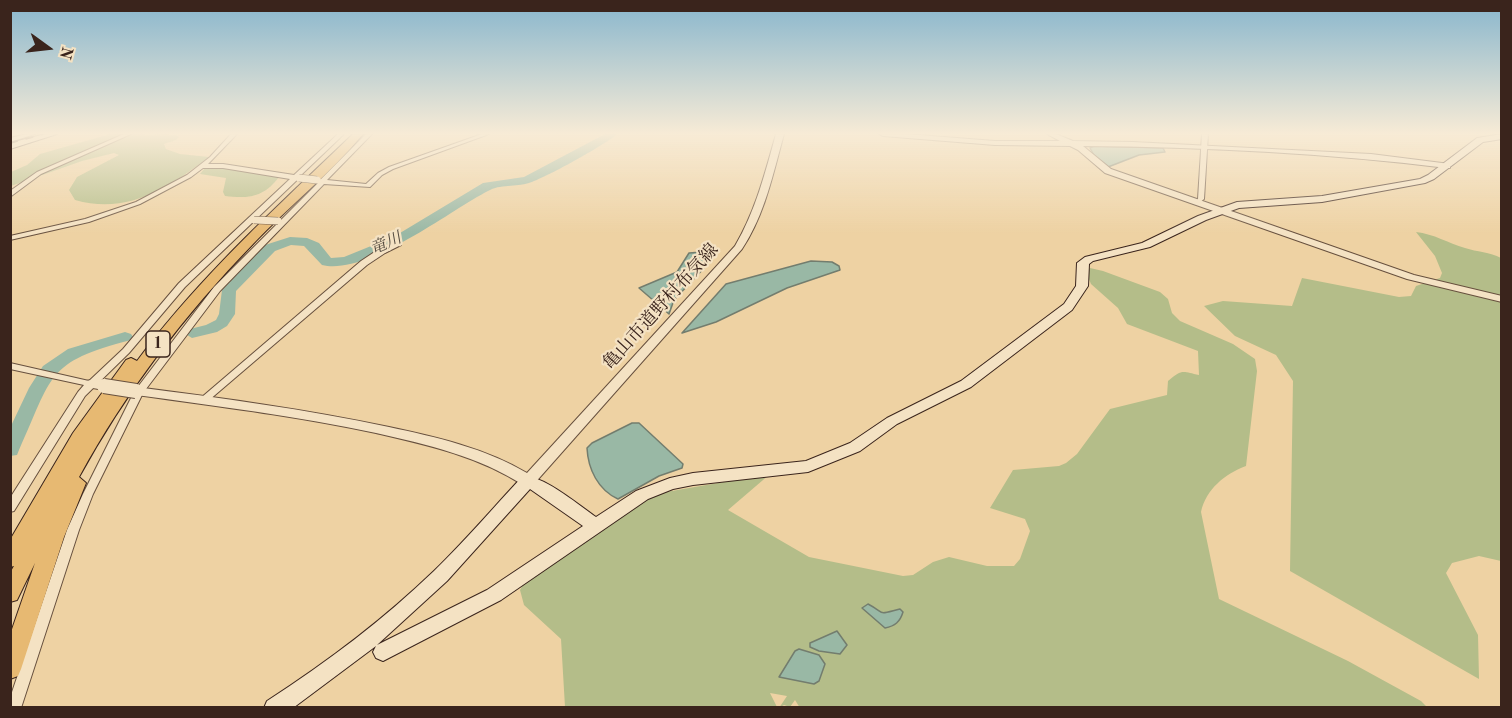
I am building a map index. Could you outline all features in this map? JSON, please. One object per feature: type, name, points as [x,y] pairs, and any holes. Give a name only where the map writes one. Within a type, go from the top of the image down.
[{"type":"highway","name":"1","points":[[10,594],[105,409],[137,355],[189,293],[317,168]]},
{"type":"highway","name":"1","points":[[10,559],[59,470],[105,409],[199,293],[324,168]]},
{"type":"highway","points":[[10,539],[81,423],[105,409],[114,414],[85,467],[54,537],[10,669]]},
{"type":"main road","points":[[383,652],[494,595],[594,525],[642,495],[670,484],[715,476],[808,466],[845,453],[892,420],[974,379],[1056,317],[1072,304],[1082,286],[1083,267],[1086,261],[1159,241],[1222,210],[1261,202],[1322,199],[1422,181],[1444,168]]},
{"type":"main road","points":[[274,708],[349,656],[405,609],[450,567],[528,480],[594,525]]},
{"type":"street","points":[[10,195],[39,173],[52,168]]},
{"type":"street","points":[[10,238],[117,212],[177,184],[201,168]]},
{"type":"street","points":[[233,168],[368,186],[392,168]]},
{"type":"street","points":[[10,508],[74,404],[98,385],[182,285],[307,168]]},
{"type":"street","points":[[14,708],[76,521],[138,391],[217,289],[333,168]]},
{"type":"street","name":"亀山市道野村布気線","points":[[528,480],[739,247],[753,223],[771,168]]},
{"type":"street","points":[[1101,168],[1411,277],[1502,299]]},
{"type":"street","points":[[1199,201],[1204,168]]},
{"type":"street","points":[[251,220],[280,221]]},
{"type":"street","points":[[205,399],[364,263],[382,251],[397,245]]},
{"type":"street","points":[[10,366],[98,385],[205,399],[359,424],[428,440],[487,459],[508,467],[528,480]]},
{"type":"green space","points":[[21,168],[64,168],[11,186],[11,172]]},
{"type":"green space","points":[[95,168],[194,168],[146,196],[113,204],[94,204],[75,200],[69,190],[77,177]]},
{"type":"green space","points":[[205,168],[253,171],[279,177],[262,193],[249,197],[225,196],[223,192],[226,178],[200,174]]},
{"type":"green space","points":[[1416,232],[1501,258],[1501,561],[1479,556],[1452,563],[1446,573],[1478,635],[1479,679],[1290,571],[1293,381],[1276,355],[1235,336],[1204,306],[1223,301],[1292,306],[1302,278],[1399,297],[1411,296],[1416,286],[1440,278],[1442,273],[1435,256]]},
{"type":"green space","points":[[1090,268],[1103,271],[1160,292],[1168,299],[1172,313],[1180,321],[1233,344],[1255,359],[1257,371],[1246,466],[1231,473],[1212,489],[1201,512],[1219,599],[1348,661],[1421,701],[1427,707],[800,708],[795,700],[790,707],[784,705],[779,708],[787,696],[770,693],[777,707],[565,707],[561,639],[524,605],[520,590],[529,574],[641,502],[666,492],[770,474],[728,510],[809,557],[903,576],[913,575],[933,562],[949,557],[987,566],[1014,566],[1020,559],[1030,531],[1025,519],[990,508],[1013,470],[1059,466],[1066,463],[1077,454],[1110,409],[1167,395],[1168,381],[1176,374],[1185,372],[1199,375],[1198,351],[1127,324],[1118,308],[1091,284],[1086,272]],"holes":[[[799,649],[814,654],[814,684],[795,679]]]},
{"type":"shaded area","points":[[702,252],[707,256],[705,267],[674,300],[669,314],[639,288],[677,272],[689,253]]},
{"type":"shaded area","points":[[811,261],[832,262],[839,266],[840,270],[787,288],[716,322],[682,333],[726,284]]},
{"type":"shaded area","points":[[632,423],[639,423],[683,464],[682,468],[659,476],[618,499],[605,490],[595,478],[589,464],[587,448],[592,443]]},
{"type":"shaded area","points":[[868,604],[882,612],[900,609],[903,612],[897,623],[885,628],[862,608]]},
{"type":"shaded area","points":[[837,631],[847,645],[840,654],[819,651],[810,647],[810,643]]},
{"type":"shaded area","points":[[799,649],[819,655],[825,664],[819,681],[814,684],[779,677],[795,651]]},
{"type":"waterway","name":"竜川","points":[[192,333],[211,329],[222,323],[227,314],[229,290],[270,248],[290,241],[307,242],[314,246],[327,262],[346,261],[405,236],[487,186],[527,180],[551,168]]},
{"type":"waterway","name":"竜川","points":[[10,450],[32,398],[43,378],[56,363],[74,352],[95,344],[125,337]]}]
